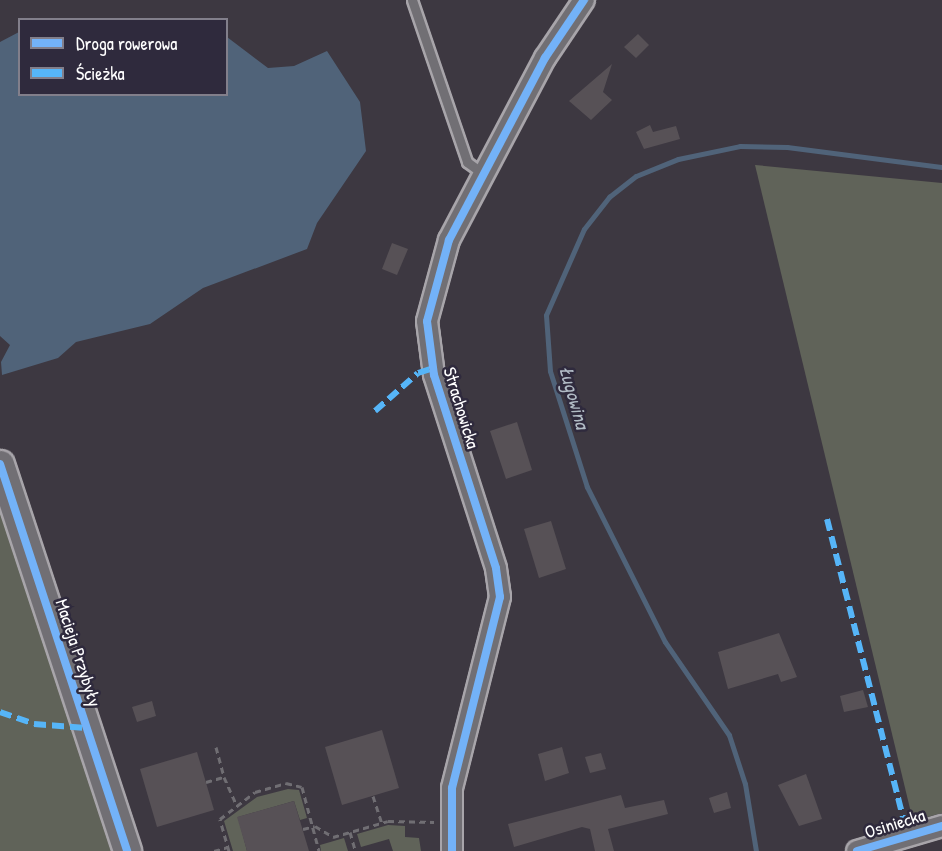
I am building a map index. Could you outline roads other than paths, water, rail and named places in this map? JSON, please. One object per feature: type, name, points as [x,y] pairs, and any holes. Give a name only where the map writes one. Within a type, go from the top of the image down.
[{"type":"street","name":"Strachowicka","points":[[452,851],[450,822],[452,788],[500,597],[496,568],[434,375],[427,321],[449,240],[486,175],[545,58],[584,0]]},
{"type":"street","name":"Macieja Przybyły","points":[[0,464],[127,851]]},
{"type":"street","name":"Osiniecka","points":[[857,851],[891,846],[942,826]]},
{"type":"lane","points":[[412,0],[467,162],[486,175]]},
{"type":"water","points":[[18,33],[18,96],[228,96],[228,38],[268,68],[294,66],[327,51],[360,102],[366,151],[317,223],[307,249],[203,288],[150,324],[76,342],[58,358],[2,375],[1,362],[10,345],[0,336],[0,42]]},
{"type":"waterway","name":"Ługowina","points":[[756,851],[745,784],[729,735],[665,642],[587,487],[550,371],[546,315],[584,229],[609,197],[636,176],[678,159],[740,146],[787,147],[942,167]]}]
